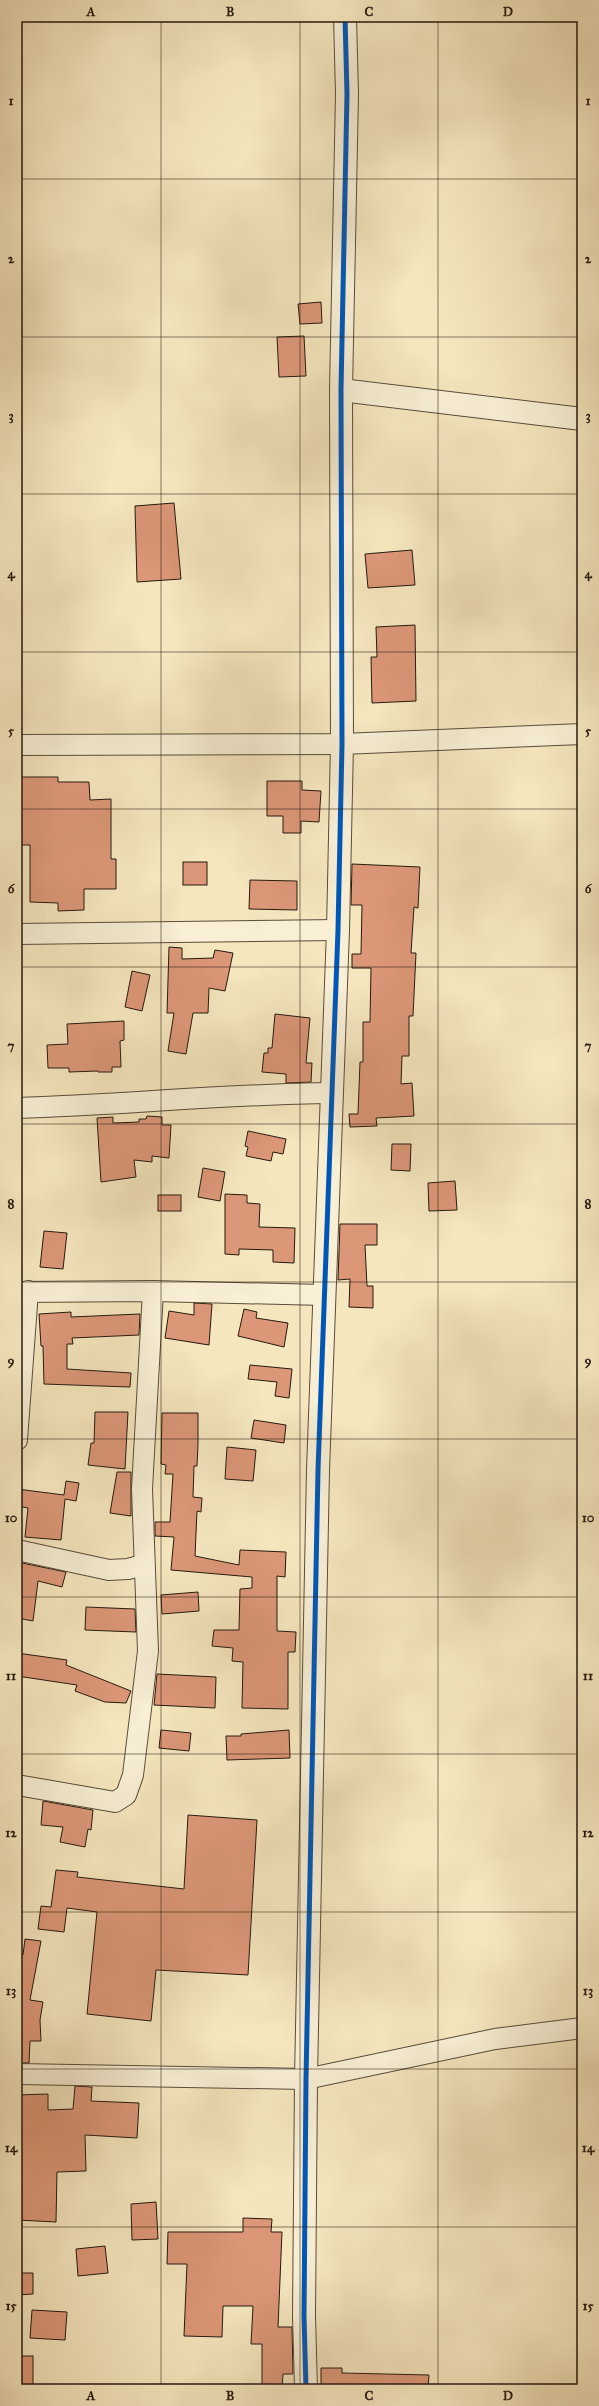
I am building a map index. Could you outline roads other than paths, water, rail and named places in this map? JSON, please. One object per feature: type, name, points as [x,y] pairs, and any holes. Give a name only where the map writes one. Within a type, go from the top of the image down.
[{"type":"street","points":[[306,2389],[304,2316],[306,2079],[318,1470],[338,930],[342,744],[341,390],[347,94],[345,17]]},
{"type":"street","points":[[341,390],[582,419]]},
{"type":"street","points":[[17,745],[342,744],[582,734]]},
{"type":"street","points":[[17,934],[338,930]]},
{"type":"street","points":[[17,1108],[87,1106],[271,1094],[331,1093]]},
{"type":"street","points":[[17,1440],[23,1292],[153,1291],[324,1295]]},
{"type":"street","points":[[17,1784],[115,1802],[126,1795],[133,1774],[148,1651],[143,1564],[142,1489],[153,1291]]},
{"type":"street","points":[[17,1550],[109,1570],[128,1569],[143,1564]]},
{"type":"street","points":[[17,2074],[306,2079],[495,2039],[582,2028]]}]
